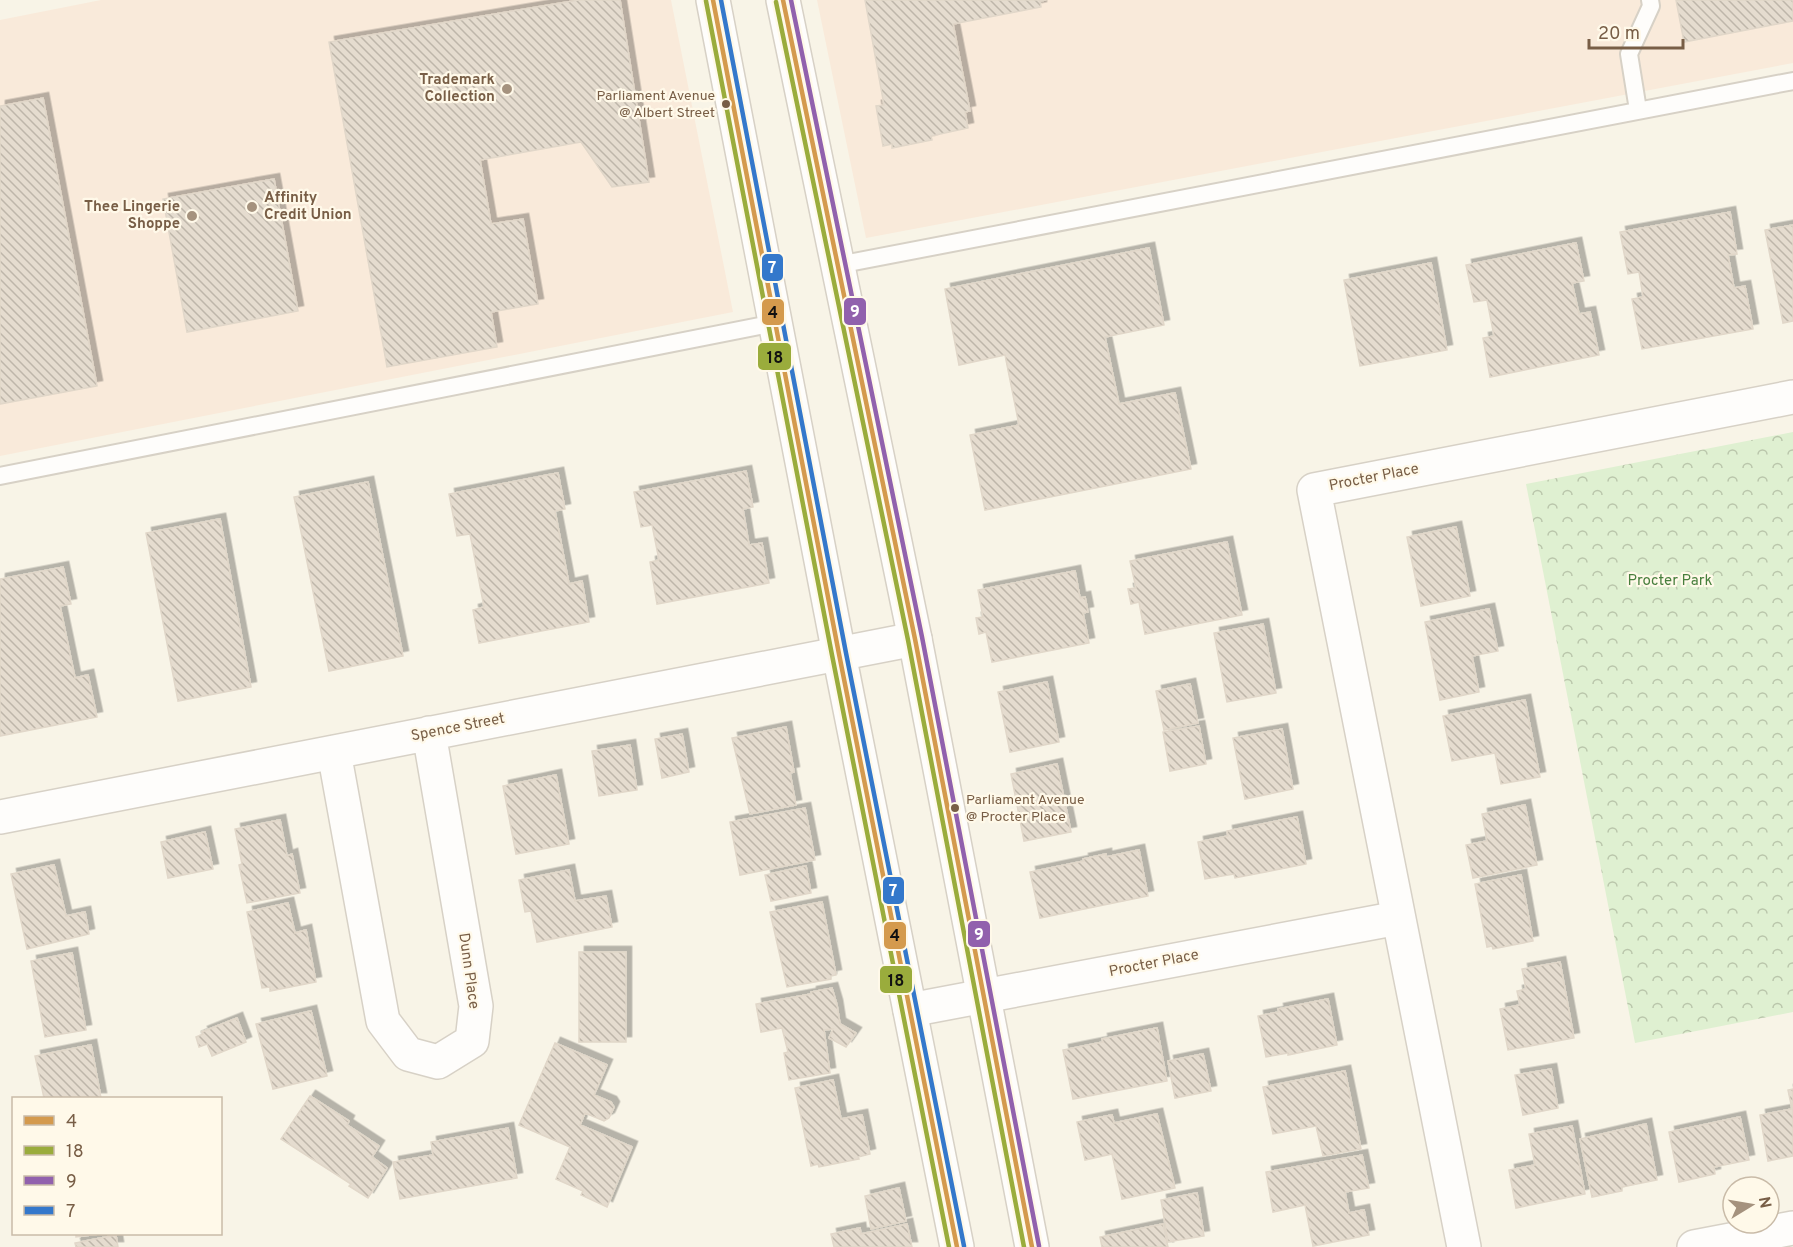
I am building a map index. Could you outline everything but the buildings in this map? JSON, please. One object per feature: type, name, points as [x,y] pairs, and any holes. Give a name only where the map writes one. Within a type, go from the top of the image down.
[{"type":"street","points":[[714,0],[839,654],[957,1247]]},
{"type":"street","points":[[783,0],[915,639],[1032,1247]]},
{"type":"street","name":"Procter Place","points":[[1464,1247],[1314,490],[1793,397]]},
{"type":"street","name":"Spence Street","points":[[0,817],[915,639]]},
{"type":"street","name":"Dunn Place","points":[[334,752],[383,1021],[408,1054],[438,1062],[471,1041],[476,1006],[429,734]]},
{"type":"street","name":"Procter Place","points":[[910,1010],[1398,918]]},
{"type":"street","points":[[1694,1247],[1793,1228]]},
{"type":"lane","points":[[1638,110],[1629,54],[1651,6],[1650,0]]},
{"type":"lane","points":[[838,265],[1793,81]]},
{"type":"lane","points":[[0,476],[775,323]]},
{"type":"shaded area","points":[[101,0],[671,0],[733,312],[0,456],[0,20]]},
{"type":"shaded area","points":[[817,0],[1793,0],[1793,63],[866,238]]},
{"type":"green space","name":"Procter Park","points":[[1793,432],[1793,1012],[1635,1043],[1526,484]]},
{"type":"transit line","name":"4","points":[[713,0],[839,654],[957,1247]]},
{"type":"transit line","name":"7","points":[[721,0],[846,653],[964,1246]]},
{"type":"transit line","name":"4","points":[[783,0],[915,639],[1032,1247]]},
{"type":"transit line","name":"9","points":[[791,0],[922,637],[1039,1246]]},
{"type":"transit line","name":"18","points":[[706,1],[949,1247]]},
{"type":"transit line","name":"18","points":[[776,2],[908,640],[1024,1247]]},
{"type":"place","name":"Trademark Collection","points":[[507,89]]},
{"type":"place","name":"Parliament Avenue @ Albert Street","points":[[726,104]]},
{"type":"place","name":"Affinity Credit Union","points":[[252,207]]},
{"type":"place","name":"Thee Lingerie Shoppe","points":[[192,216]]},
{"type":"place","name":"Parliament Avenue @ Procter Place","points":[[955,808]]}]
